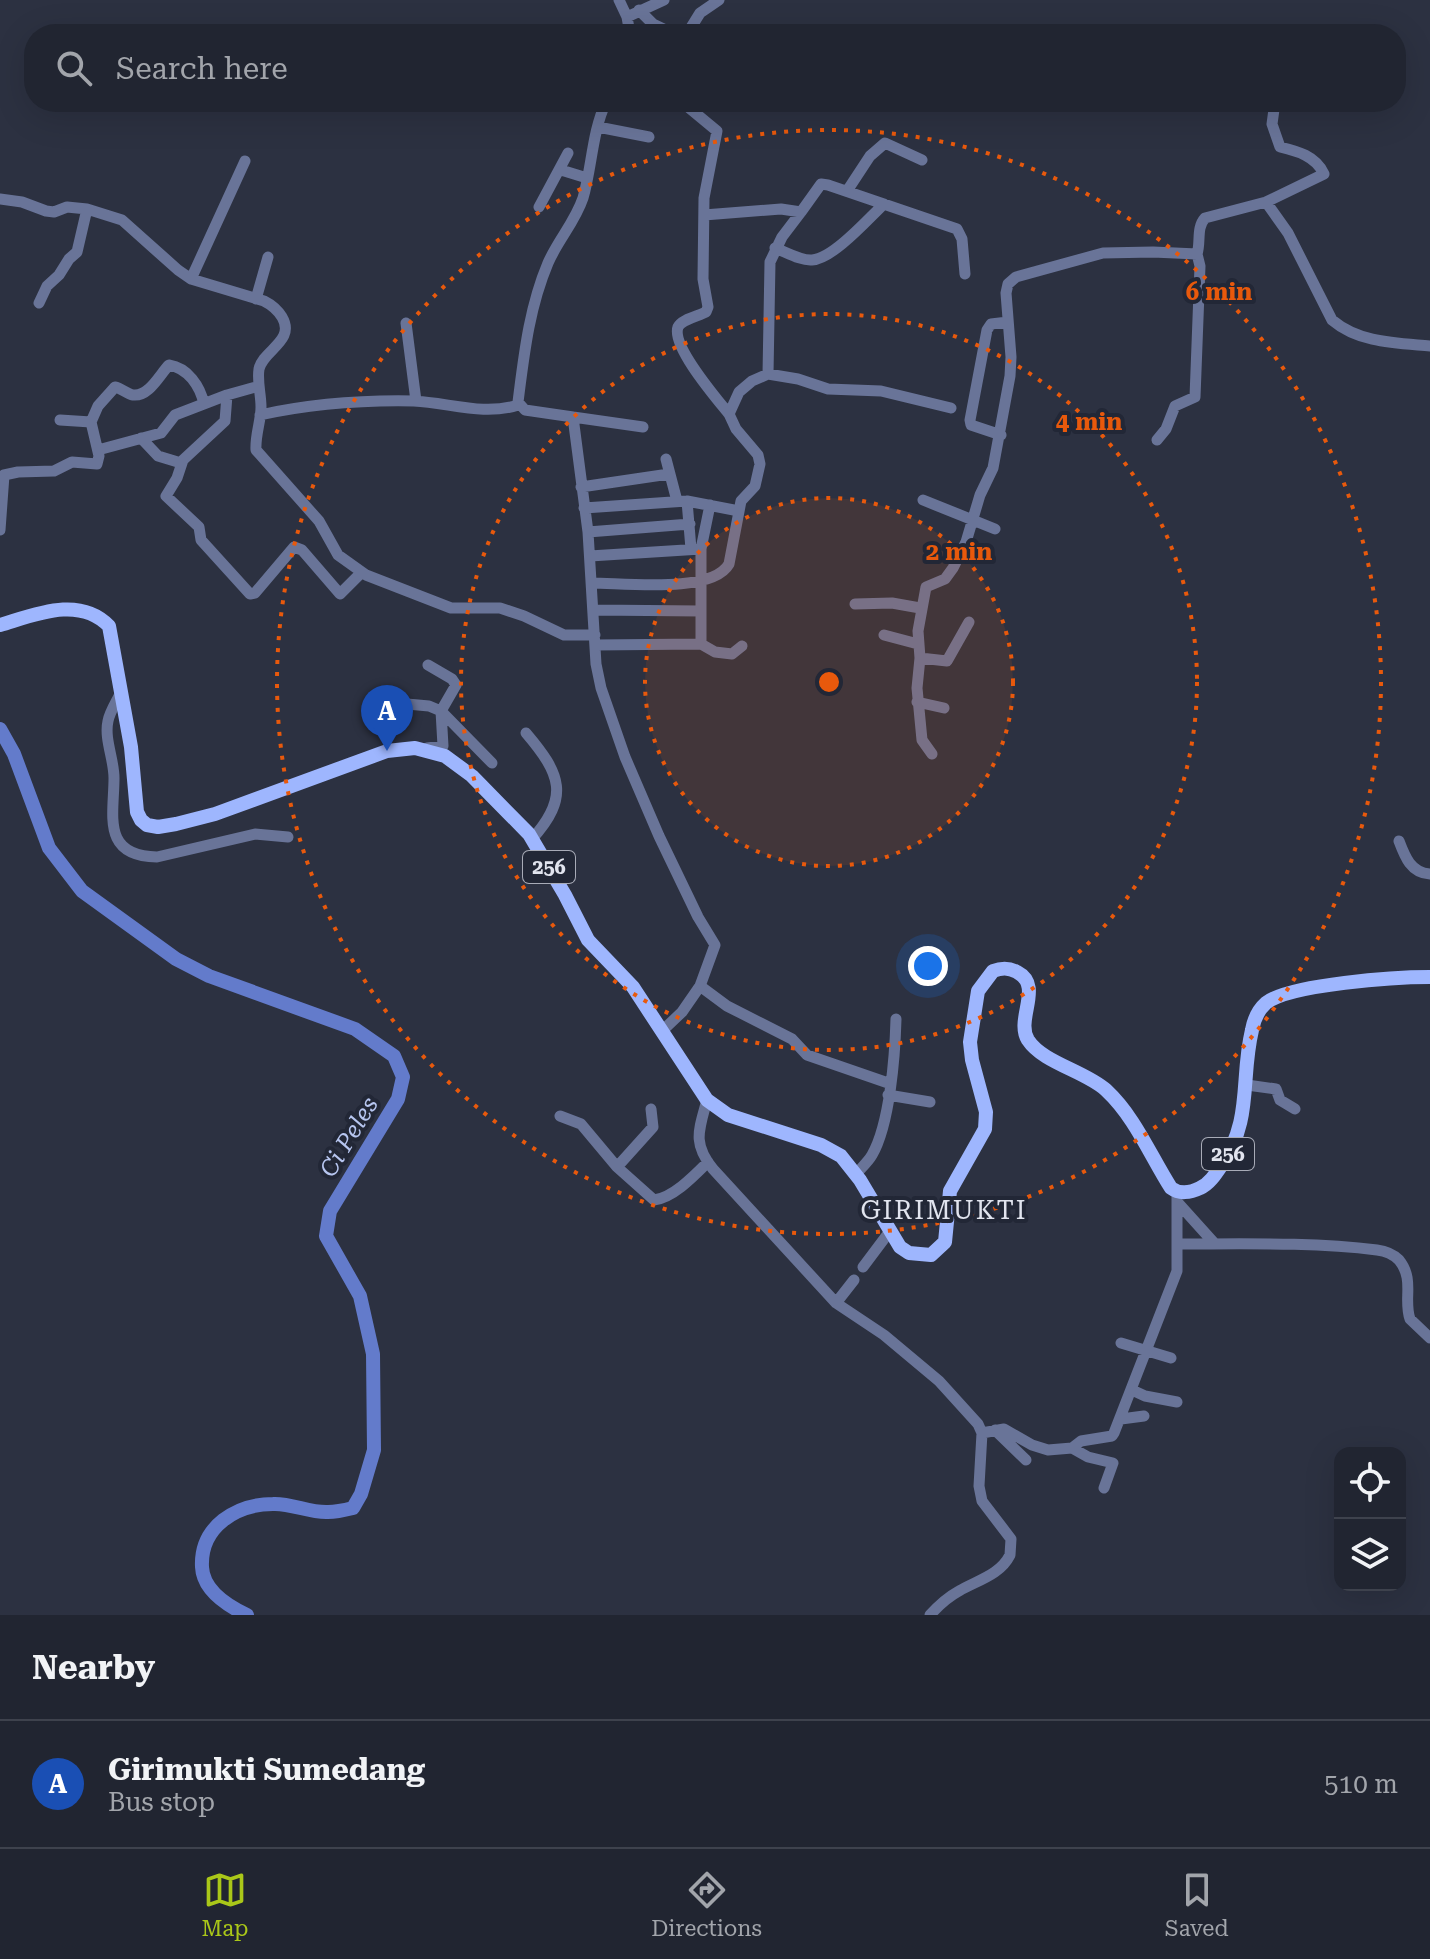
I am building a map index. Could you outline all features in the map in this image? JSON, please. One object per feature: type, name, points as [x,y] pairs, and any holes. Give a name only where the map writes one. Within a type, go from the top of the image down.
[{"type":"main road","name":"256","points":[[0,625],[59,608],[73,609],[102,620],[111,629],[133,762],[137,812],[144,823],[155,827],[215,814],[387,751],[406,747],[445,756],[463,768],[532,839],[588,940],[630,984],[707,1100],[728,1115],[829,1148],[841,1156],[856,1174],[901,1249],[909,1253],[931,1255],[945,1242],[950,1191],[980,1143],[987,1121],[972,1060],[973,1013],[982,982],[993,971],[1003,968],[1017,972],[1027,982],[1024,1027],[1029,1041],[1108,1092],[1145,1141],[1178,1198],[1204,1186],[1224,1163],[1240,1126],[1253,1025],[1260,1009],[1273,999],[1310,989],[1430,977]]},
{"type":"street","points":[[619,0],[628,24]]},
{"type":"street","points":[[627,17],[664,0]]},
{"type":"street","points":[[694,24],[702,11],[719,0]]},
{"type":"street","points":[[639,10],[653,24]]},
{"type":"street","points":[[518,405],[523,357],[536,298],[550,259],[578,212],[603,112]]},
{"type":"street","points":[[592,583],[700,583],[719,576],[729,564],[742,497],[755,486],[760,464],[758,455],[700,377],[678,338],[678,326],[706,312],[708,307],[703,279],[704,215],[717,131],[694,112]]},
{"type":"street","points":[[1157,440],[1166,429],[1175,406],[1195,397],[1200,266],[1197,254],[1201,223],[1205,218],[1266,202],[1324,174],[1318,164],[1298,150],[1280,147],[1272,124],[1274,112]]},
{"type":"street","points":[[598,127],[649,137]]},
{"type":"street","points":[[847,191],[870,156],[885,143],[922,160]]},
{"type":"street","points":[[539,207],[568,153]]},
{"type":"street","points":[[191,279],[245,161]]},
{"type":"street","points":[[561,170],[587,178]]},
{"type":"street","points":[[768,374],[769,276],[775,248],[821,184],[957,229],[962,239],[965,274]]},
{"type":"street","points":[[0,199],[54,212],[67,207],[87,209],[122,220],[191,279],[271,304],[283,319],[285,327],[282,340],[262,360],[256,444],[259,456],[319,521],[338,555],[361,573],[444,606],[500,608],[564,635],[595,640],[701,644],[720,654],[736,652],[742,646]]},
{"type":"street","points":[[1266,202],[1288,233],[1332,320],[1357,335],[1430,346]]},
{"type":"street","points":[[775,248],[808,260],[819,259],[847,240],[884,204]]},
{"type":"street","points":[[39,303],[47,286],[63,272],[69,259],[77,252],[87,209]]},
{"type":"street","points":[[704,215],[781,209],[801,212]]},
{"type":"street","points":[[932,754],[922,740],[917,702],[920,608],[926,587],[945,579],[953,568],[993,468],[1010,376],[1006,288],[1016,277],[1103,253],[1197,254]]},
{"type":"street","points":[[256,299],[268,257]]},
{"type":"street","points":[[1001,435],[976,429],[970,420],[987,330],[991,324],[1008,322]]},
{"type":"street","points":[[406,323],[416,401]]},
{"type":"street","points":[[0,530],[4,475],[54,471],[72,462],[97,464],[98,450],[91,422],[98,406],[115,387],[139,395],[150,388],[169,365],[177,367],[198,384],[204,404]]},
{"type":"street","points":[[729,414],[739,392],[752,381],[768,374],[798,379],[828,389],[881,391],[951,408]]},
{"type":"street","points":[[98,450],[161,433],[175,415],[259,386]]},
{"type":"street","points":[[227,395],[225,421],[181,463],[177,478],[165,495],[199,527],[203,543],[250,594],[255,593],[294,547],[302,550],[340,594],[361,573]]},
{"type":"street","points":[[260,415],[317,404],[416,401],[486,410],[518,405],[525,410],[643,427]]},
{"type":"street","points":[[573,417],[588,532],[601,688],[625,757],[698,917],[715,943],[715,951],[700,986],[682,1012],[662,1031]]},
{"type":"street","points":[[60,420],[91,422]]},
{"type":"street","points":[[141,438],[158,456],[181,463]]},
{"type":"street","points":[[666,459],[696,549],[701,644]]},
{"type":"street","points":[[581,487],[669,474]]},
{"type":"street","points":[[923,500],[995,529]]},
{"type":"street","points":[[584,508],[682,501],[739,511]]},
{"type":"street","points":[[696,549],[710,505]]},
{"type":"street","points":[[588,532],[690,524]]},
{"type":"street","points":[[590,556],[696,549]]},
{"type":"street","points":[[855,604],[892,603],[920,608]]},
{"type":"street","points":[[594,610],[700,611]]},
{"type":"street","points":[[920,658],[947,661],[969,622]]},
{"type":"street","points":[[884,635],[918,644]]},
{"type":"street","points":[[425,749],[443,746],[441,711],[455,689],[455,682],[428,665]]},
{"type":"street","points":[[121,692],[107,726],[114,773],[112,826],[122,845],[141,855],[157,857],[255,834],[288,837]]},
{"type":"street","points":[[385,702],[429,706],[441,711],[492,763]]},
{"type":"street","points":[[917,702],[944,708]]},
{"type":"street","points":[[526,733],[551,767],[558,789],[552,815],[532,839]]},
{"type":"street","points":[[1399,841],[1409,864],[1422,873],[1430,874]]},
{"type":"street","points":[[700,986],[727,1006],[792,1039],[807,1055],[930,1102]]},
{"type":"street","points":[[856,1174],[874,1151],[890,1089],[895,1063],[896,1019]]},
{"type":"street","points":[[1247,1085],[1276,1089],[1280,1100],[1295,1109]]},
{"type":"street","points":[[707,1100],[699,1147],[708,1162],[836,1303],[884,1335],[939,1381],[978,1424],[982,1433],[979,1486],[982,1501],[1011,1539],[1010,1555],[992,1575],[958,1591],[930,1615]]},
{"type":"street","points":[[617,1167],[653,1127],[651,1109]]},
{"type":"street","points":[[560,1116],[572,1118],[581,1124],[617,1167],[656,1200],[688,1180],[708,1162]]},
{"type":"street","points":[[1072,1448],[1081,1441],[1112,1436],[1121,1419],[1177,1271],[1178,1198]]},
{"type":"street","points":[[1178,1198],[1215,1244]]},
{"type":"street","points":[[863,1267],[890,1231]]},
{"type":"street","points":[[1178,1244],[1376,1250],[1390,1253],[1397,1258],[1407,1275],[1410,1319],[1430,1338]]},
{"type":"street","points":[[836,1303],[854,1280]]},
{"type":"street","points":[[1121,1343],[1171,1358]]},
{"type":"street","points":[[1132,1390],[1145,1396],[1177,1402]]},
{"type":"street","points":[[1121,1419],[1144,1416]]},
{"type":"street","points":[[995,1430],[1026,1460]]},
{"type":"street","points":[[982,1433],[1009,1431],[1041,1449],[1072,1448],[1088,1457],[1113,1463],[1104,1488]]},
{"type":"waterway","name":"Ci Peles","points":[[0,729],[14,754],[49,848],[82,891],[176,959],[209,976],[355,1029],[394,1056],[403,1077],[398,1099],[330,1211],[326,1236],[360,1296],[373,1354],[374,1450],[361,1494],[353,1508],[321,1512],[280,1504],[260,1505],[234,1513],[214,1529],[203,1553],[203,1575],[218,1596],[247,1615]]},
{"type":"place","name":"Girimukti Sumedang","points":[[387,751]]},
{"type":"district","name":"GIRIMUKTI","points":[[944,1210]]}]
